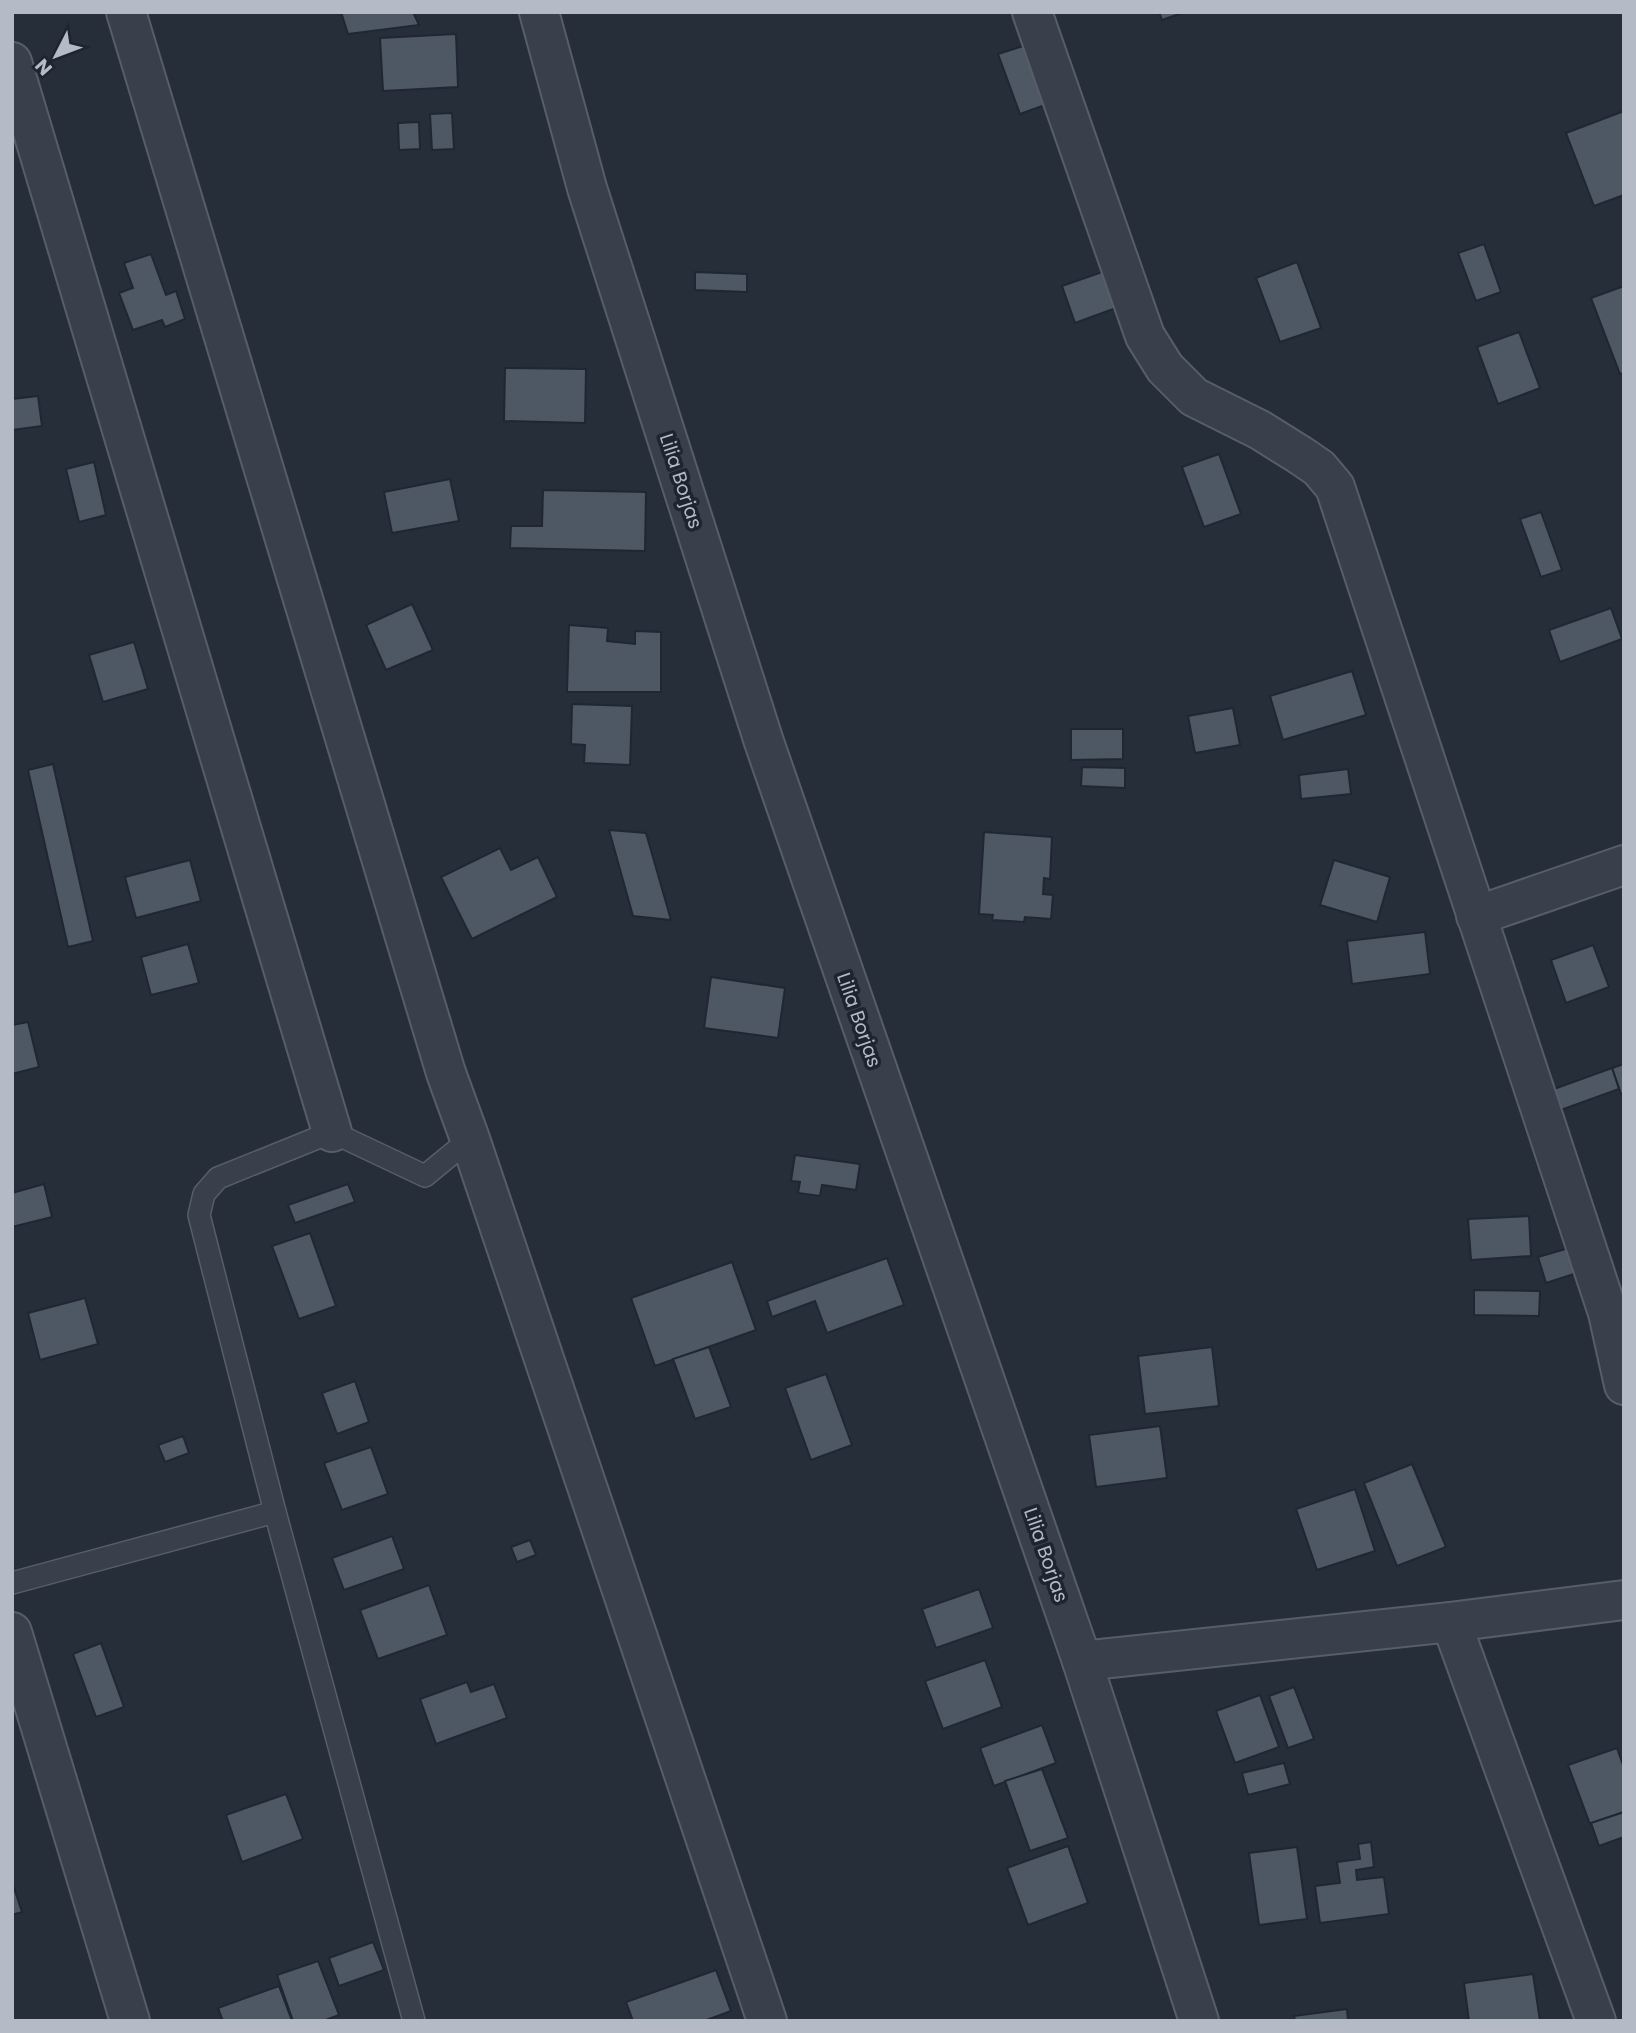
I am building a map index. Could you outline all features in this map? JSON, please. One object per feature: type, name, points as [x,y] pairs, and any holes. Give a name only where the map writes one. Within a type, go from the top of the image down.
[{"type":"street","points":[[126,12],[446,1073],[767,2021]]},
{"type":"street","name":"Lilia Borjas","points":[[539,12],[587,188],[764,742],[1082,1661],[1199,2021]]},
{"type":"street","points":[[1032,12],[1145,336],[1165,368],[1194,397],[1260,430],[1300,455],[1319,468],[1335,487],[1476,916],[1616,1311],[1624,1385]]},
{"type":"street","points":[[12,62],[332,1132]]},
{"type":"street","points":[[1476,916],[1624,865]]},
{"type":"street","points":[[1082,1661],[1451,1622],[1624,1600]]},
{"type":"street","points":[[1451,1622],[1597,2021]]},
{"type":"street","points":[[12,1632],[130,2021]]},
{"type":"lane","points":[[414,2021],[275,1512],[200,1215],[204,1194],[218,1178],[332,1132],[425,1176],[470,1139]]},
{"type":"lane","points":[[12,1583],[275,1512]]},
{"type":"building","points":[[341,12],[413,12],[419,25],[348,34]]},
{"type":"building","points":[[1159,12],[1185,12],[1162,20]]},
{"type":"building","points":[[456,34],[458,87],[383,91],[380,38]]},
{"type":"building","points":[[1023,46],[1045,105],[1020,114],[998,54]]},
{"type":"building","points":[[1624,111],[1624,195],[1594,206],[1566,133]]},
{"type":"building","points":[[452,113],[454,149],[432,150],[430,114]]},
{"type":"building","points":[[419,122],[420,149],[399,150],[398,123]]},
{"type":"building","points":[[1484,244],[1501,292],[1476,301],[1458,253]]},
{"type":"building","points":[[151,254],[166,295],[176,291],[185,319],[165,327],[162,320],[133,330],[119,293],[133,288],[124,263]]},
{"type":"building","points":[[1297,262],[1321,328],[1280,342],[1256,278]]},
{"type":"building","points":[[695,272],[747,274],[747,292],[695,290]]},
{"type":"building","points":[[1102,272],[1116,308],[1075,323],[1062,286]]},
{"type":"building","points":[[1624,286],[1624,373],[1620,374],[1591,298]]},
{"type":"building","points":[[1519,332],[1540,388],[1498,404],[1477,347]]},
{"type":"building","points":[[505,368],[586,369],[585,423],[504,421]]},
{"type":"building","points":[[38,396],[42,426],[12,430],[12,399]]},
{"type":"building","points":[[1219,454],[1241,514],[1204,527],[1182,467]]},
{"type":"building","points":[[94,462],[106,515],[79,522],[66,469]]},
{"type":"building","points":[[450,479],[459,521],[392,533],[384,492]]},
{"type":"building","points":[[543,490],[646,492],[645,551],[510,548],[511,526],[542,526]]},
{"type":"building","points":[[1541,512],[1562,570],[1541,577],[1520,519]]},
{"type":"building","points":[[412,604],[433,650],[386,670],[366,625]]},
{"type":"building","points":[[1611,608],[1622,639],[1560,662],[1549,630]]},
{"type":"building","points":[[569,625],[608,628],[607,641],[635,644],[635,631],[661,632],[661,692],[567,692]]},
{"type":"building","points":[[134,642],[148,689],[103,702],[89,655]]},
{"type":"building","points":[[1352,671],[1366,715],[1283,740],[1270,696]]},
{"type":"building","points":[[572,704],[632,706],[630,765],[584,763],[585,745],[571,744]]},
{"type":"building","points":[[1233,708],[1240,745],[1195,753],[1188,716]]},
{"type":"building","points":[[1071,729],[1123,729],[1123,759],[1071,760]]},
{"type":"building","points":[[53,764],[93,941],[68,947],[28,770]]},
{"type":"building","points":[[1082,767],[1125,768],[1125,788],[1081,786]]},
{"type":"building","points":[[1348,769],[1351,794],[1301,799],[1299,775]]},
{"type":"building","points":[[609,830],[646,833],[671,920],[633,916]]},
{"type":"building","points":[[984,832],[1052,837],[1050,879],[1044,878],[1043,894],[1053,895],[1051,919],[1025,917],[1024,922],[992,920],[993,915],[979,914]]},
{"type":"building","points":[[500,848],[511,870],[538,857],[557,897],[472,939],[441,877]]},
{"type":"building","points":[[190,860],[201,901],[136,918],[125,877]]},
{"type":"building","points":[[1334,860],[1390,877],[1377,922],[1320,905]]},
{"type":"building","points":[[1425,932],[1430,974],[1352,984],[1347,941]]},
{"type":"building","points":[[188,944],[199,983],[151,995],[141,957]]},
{"type":"building","points":[[1593,945],[1609,987],[1566,1003],[1551,960]]},
{"type":"building","points":[[711,977],[785,988],[778,1038],[704,1028]]},
{"type":"building","points":[[28,1022],[39,1067],[12,1074],[12,1025]]},
{"type":"building","points":[[1624,1064],[1624,1093],[1621,1094],[1612,1068]]},
{"type":"building","points":[[1612,1068],[1619,1089],[1547,1115],[1540,1094]]},
{"type":"building","points":[[795,1155],[860,1164],[856,1190],[822,1185],[820,1196],[798,1193],[800,1182],[791,1181]]},
{"type":"building","points":[[44,1184],[52,1217],[12,1227],[12,1193]]},
{"type":"building","points":[[348,1184],[355,1202],[295,1223],[288,1205]]},
{"type":"building","points":[[1529,1216],[1531,1256],[1471,1260],[1468,1219]]},
{"type":"building","points":[[310,1233],[336,1306],[299,1319],[272,1246]]},
{"type":"building","points":[[1569,1248],[1577,1273],[1546,1283],[1538,1257]]},
{"type":"building","points":[[887,1258],[904,1305],[827,1333],[815,1301],[772,1317],[767,1301]]},
{"type":"building","points":[[732,1262],[756,1330],[655,1366],[631,1298]]},
{"type":"building","points":[[1474,1290],[1540,1291],[1539,1316],[1474,1315]]},
{"type":"building","points":[[85,1298],[98,1344],[40,1360],[28,1313]]},
{"type":"building","points":[[709,1347],[731,1407],[695,1419],[673,1359]]},
{"type":"building","points":[[1212,1347],[1219,1406],[1145,1414],[1138,1356]]},
{"type":"building","points":[[826,1374],[852,1445],[811,1460],[785,1388]]},
{"type":"building","points":[[355,1381],[369,1422],[337,1434],[322,1393]]},
{"type":"building","points":[[1160,1426],[1167,1478],[1096,1487],[1089,1435]]},
{"type":"building","points":[[183,1436],[189,1453],[165,1462],[158,1445]]},
{"type":"building","points":[[371,1447],[388,1494],[342,1510],[324,1463]]},
{"type":"building","points":[[1412,1464],[1446,1547],[1397,1566],[1364,1483]]},
{"type":"building","points":[[1355,1489],[1375,1551],[1317,1570],[1296,1509]]},
{"type":"building","points":[[392,1536],[404,1569],[344,1590],[332,1558]]},
{"type":"building","points":[[530,1540],[536,1555],[517,1562],[511,1547]]},
{"type":"building","points":[[429,1585],[447,1635],[378,1659],[360,1610]]},
{"type":"building","points":[[979,1589],[993,1628],[936,1648],[922,1609]]},
{"type":"building","points":[[101,1643],[124,1707],[96,1717],[73,1654]]},
{"type":"building","points":[[985,1660],[1002,1707],[943,1729],[925,1681]]},
{"type":"building","points":[[467,1682],[471,1692],[494,1684],[507,1718],[436,1744],[420,1699]]},
{"type":"building","points":[[1294,1687],[1314,1739],[1288,1748],[1269,1696]]},
{"type":"building","points":[[1260,1695],[1279,1747],[1235,1763],[1216,1711]]},
{"type":"building","points":[[1042,1725],[1056,1763],[994,1786],[980,1748]]},
{"type":"building","points":[[1617,1748],[1624,1768],[1624,1812],[1590,1824],[1568,1765]]},
{"type":"building","points":[[1284,1763],[1290,1784],[1248,1795],[1242,1773]]},
{"type":"building","points":[[1042,1769],[1068,1838],[1030,1851],[1005,1781]]},
{"type":"building","points":[[286,1794],[303,1839],[242,1862],[226,1815]]},
{"type":"building","points":[[1624,1812],[1624,1837],[1599,1846],[1591,1823]]},
{"type":"building","points":[[1371,1842],[1374,1867],[1356,1870],[1357,1880],[1384,1877],[1389,1914],[1320,1923],[1315,1886],[1340,1883],[1337,1862],[1360,1859],[1358,1844]]},
{"type":"building","points":[[1068,1846],[1088,1903],[1028,1925],[1007,1868]]},
{"type":"building","points":[[1297,1847],[1307,1919],[1259,1925],[1249,1853]]},
{"type":"building","points":[[12,1882],[22,1912],[12,1915]]},
{"type":"building","points":[[373,1942],[384,1970],[339,1986],[329,1958]]},
{"type":"building","points":[[318,1961],[339,2015],[323,2021],[293,2021],[277,1975]]},
{"type":"building","points":[[716,1970],[731,2011],[704,2021],[633,2021],[626,2002]]},
{"type":"building","points":[[1533,1974],[1540,2021],[1469,2021],[1464,1983]]},
{"type":"building","points":[[279,1986],[292,2021],[223,2021],[218,2008]]},
{"type":"building","points":[[1347,2009],[1348,2021],[1295,2021],[1294,2016]]}]
